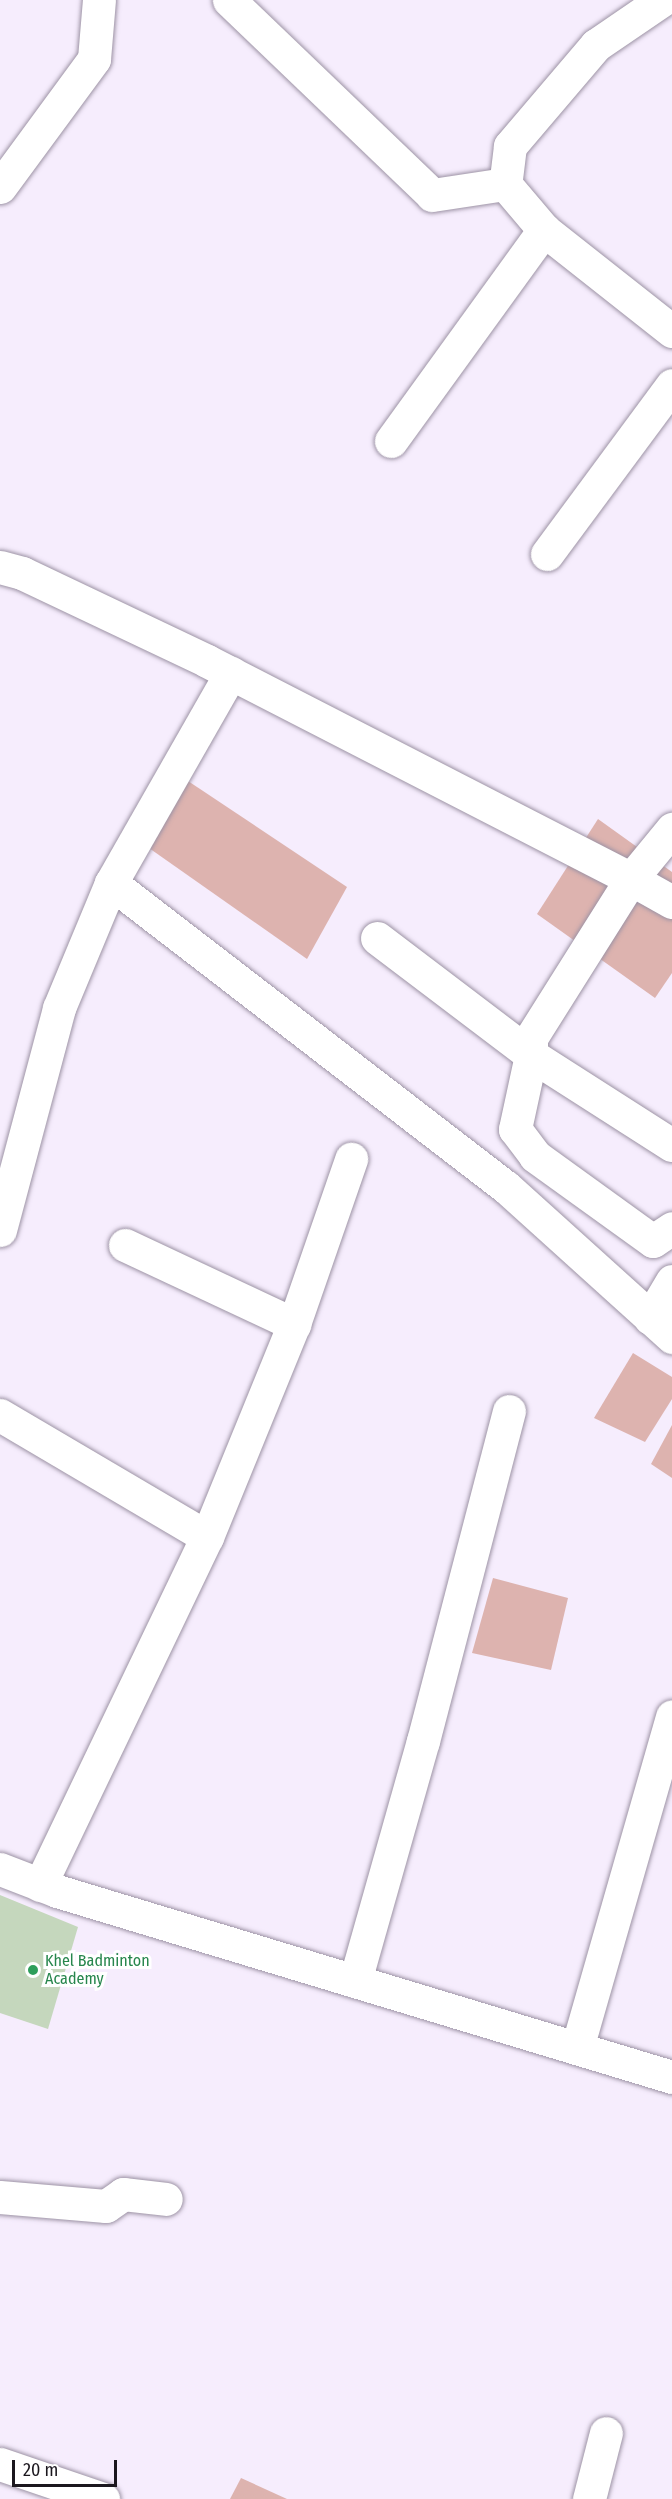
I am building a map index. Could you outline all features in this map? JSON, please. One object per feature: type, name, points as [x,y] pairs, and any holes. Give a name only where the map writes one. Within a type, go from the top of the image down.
[{"type":"street","points":[[0,187],[94,59],[99,0]]},
{"type":"street","points":[[229,0],[432,195],[505,184]]},
{"type":"street","points":[[662,0],[596,45],[581,62],[510,146],[505,184],[544,230],[672,331]]},
{"type":"street","points":[[391,441],[544,230]]},
{"type":"street","points":[[547,554],[672,385]]},
{"type":"street","points":[[0,567],[22,573],[231,673],[672,902]]},
{"type":"street","points":[[0,1230],[59,1008],[111,883],[231,673]]},
{"type":"street","points":[[672,830],[631,879],[531,1038],[531,1056],[515,1129],[535,1156],[653,1241],[672,1228]]},
{"type":"street","points":[[111,883],[506,1187],[661,1328],[672,1281]]},
{"type":"street","points":[[376,938],[531,1056],[672,1144]]},
{"type":"street","points":[[40,1885],[207,1537],[294,1324],[351,1159]]},
{"type":"street","points":[[125,1245],[294,1324]]},
{"type":"street","points":[[355,1981],[423,1741],[509,1411]]},
{"type":"street","points":[[0,1415],[207,1537]]},
{"type":"street","points":[[577,2048],[672,1716]]},
{"type":"street","points":[[0,1869],[40,1885],[672,2077]]},
{"type":"street","points":[[0,2197],[106,2206],[123,2194],[166,2199]]},
{"type":"street","points":[[589,2499],[606,2433]]},
{"type":"street","points":[[0,2464],[103,2499]]},
{"type":"green space","name":"Khel Badminton Academy","points":[[0,1895],[78,1927],[48,2029],[0,2013]]},
{"type":"building","points":[[179,775],[347,887],[307,959],[139,841]]},
{"type":"building","points":[[598,819],[672,872],[672,973],[655,998],[537,914]]},
{"type":"building","points":[[633,1353],[672,1377],[672,1399],[645,1442],[594,1418]]},
{"type":"building","points":[[672,1425],[672,1478],[651,1464]]},
{"type":"building","points":[[493,1578],[568,1598],[551,1670],[472,1653]]},
{"type":"building","points":[[241,2478],[287,2499],[230,2499]]},
{"type":"place","name":"Khel Badminton Academy","points":[[33,1970]]}]
